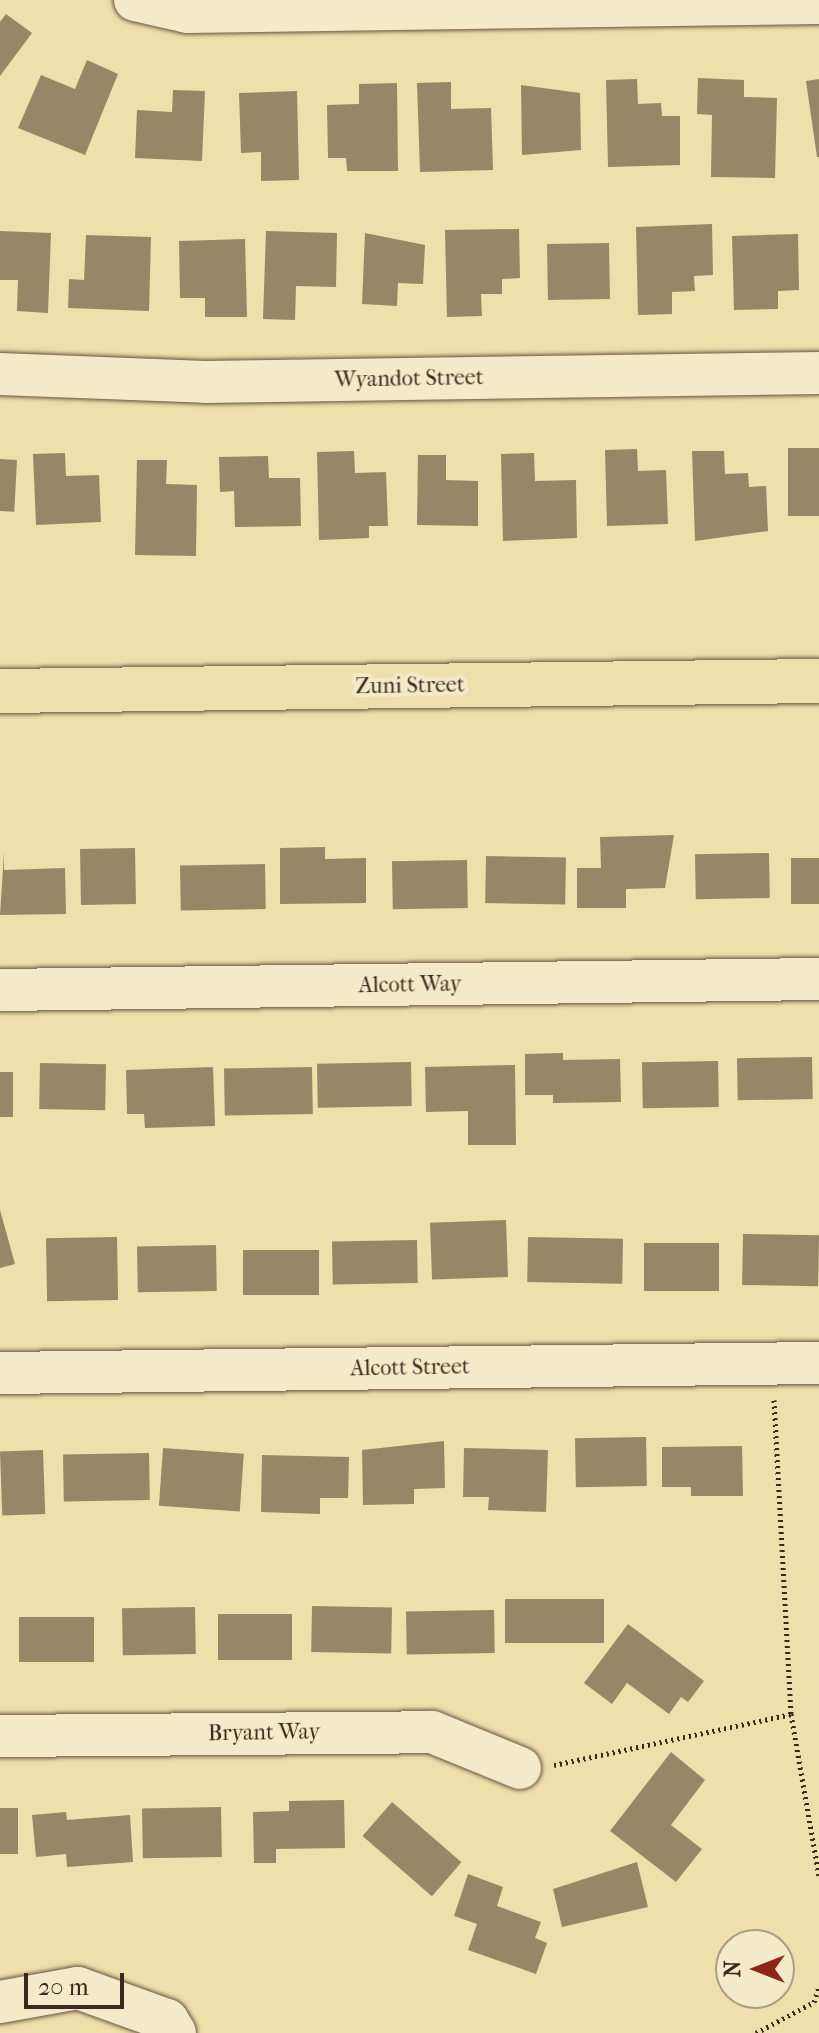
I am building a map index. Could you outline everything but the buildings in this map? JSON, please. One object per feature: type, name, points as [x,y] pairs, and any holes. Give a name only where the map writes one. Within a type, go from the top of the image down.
[{"type":"main road","name":"Zuni Street","points":[[0,691],[819,681]]},
{"type":"street","points":[[135,0],[188,12],[819,3]]},
{"type":"street","name":"Wyandot Street","points":[[0,374],[205,382],[819,373]]},
{"type":"street","name":"Alcott Way","points":[[0,990],[819,979]]},
{"type":"street","name":"Alcott Street","points":[[0,1373],[819,1363]]},
{"type":"street","name":"Bryant Way","points":[[0,1736],[432,1732],[520,1768]]},
{"type":"street","points":[[0,2002],[78,1988],[167,2020],[175,2033]]},
{"type":"path","points":[[772,1363],[791,1714],[819,1876]]},
{"type":"path","points":[[520,1768],[590,1761],[791,1714]]},
{"type":"path","points":[[756,2033],[814,2002],[819,1987]]}]
